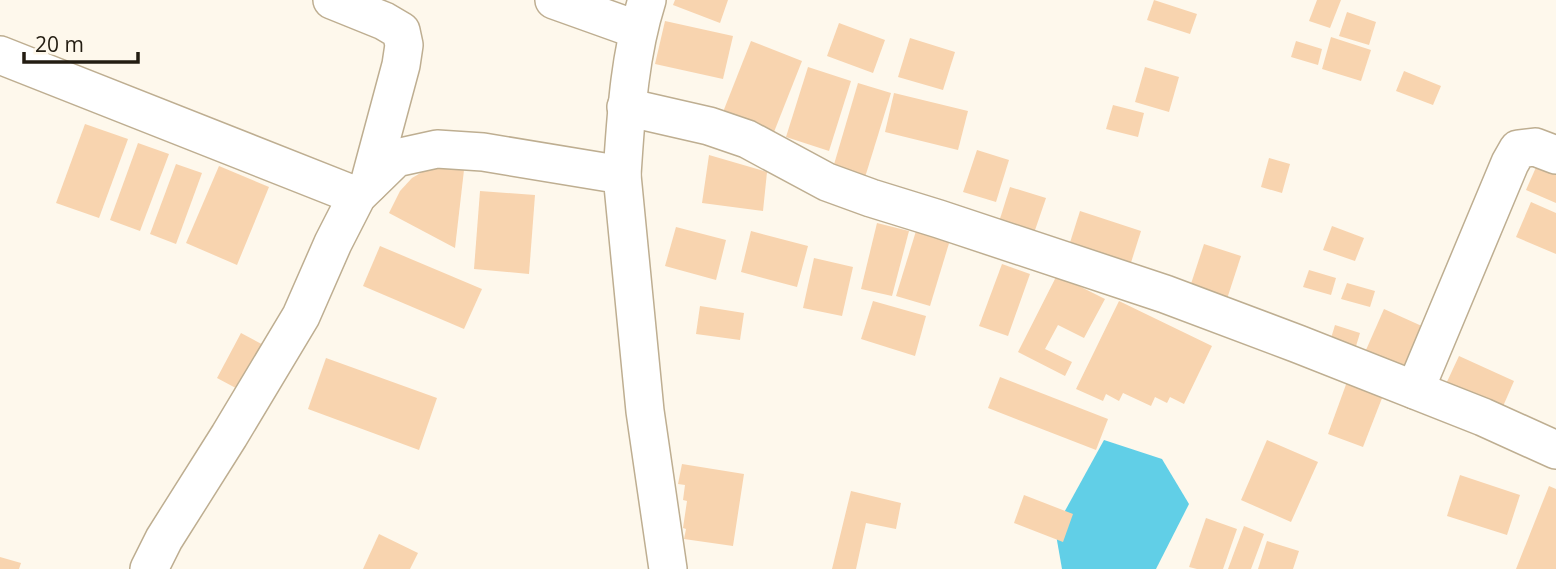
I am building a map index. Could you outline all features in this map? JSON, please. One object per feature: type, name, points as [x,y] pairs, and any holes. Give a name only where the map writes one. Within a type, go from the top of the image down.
[{"type":"street","points":[[149,569],[164,539],[301,316],[333,243],[363,190],[401,65],[404,45],[401,31],[384,21],[332,0]]},
{"type":"street","points":[[554,0],[643,15],[626,107],[622,175],[645,411],[667,569]]},
{"type":"street","points":[[0,55],[363,190]]},
{"type":"street","points":[[626,107],[709,126],[747,139],[828,182],[1165,294],[1483,417],[1556,450]]},
{"type":"street","points":[[1415,390],[1518,149],[1535,147],[1556,155]]},
{"type":"street","points":[[363,190],[396,158],[437,149],[484,152],[622,175]]},
{"type":"water","points":[[1104,440],[1162,459],[1189,504],[1156,569],[1062,569],[1055,529]]},
{"type":"building","points":[[675,0],[728,0],[720,23],[673,5]]},
{"type":"building","points":[[1154,0],[1197,14],[1190,34],[1147,20]]},
{"type":"building","points":[[1317,0],[1341,0],[1330,28],[1309,21]]},
{"type":"building","points":[[1347,12],[1376,22],[1369,45],[1339,36]]},
{"type":"building","points":[[665,21],[733,36],[723,79],[655,64]]},
{"type":"building","points":[[839,23],[885,40],[873,73],[827,56]]},
{"type":"building","points":[[1331,37],[1371,50],[1361,81],[1322,69]]},
{"type":"building","points":[[910,38],[955,52],[943,90],[898,77]]},
{"type":"building","points":[[751,41],[802,61],[774,132],[723,112]]},
{"type":"building","points":[[1296,41],[1322,49],[1318,65],[1291,57]]},
{"type":"building","points":[[808,67],[851,81],[829,151],[786,137]]},
{"type":"building","points":[[1145,67],[1179,77],[1169,112],[1135,102]]},
{"type":"building","points":[[1404,71],[1441,86],[1433,105],[1396,91]]},
{"type":"building","points":[[858,83],[891,93],[862,187],[830,178]]},
{"type":"building","points":[[894,93],[968,111],[958,150],[885,132]]},
{"type":"building","points":[[1113,105],[1144,113],[1138,137],[1106,129]]},
{"type":"building","points":[[85,124],[128,139],[99,218],[56,203]]},
{"type":"building","points":[[138,143],[169,154],[140,231],[110,220]]},
{"type":"building","points":[[977,150],[1009,160],[996,202],[963,192]]},
{"type":"building","points":[[709,155],[767,172],[763,211],[702,203]]},
{"type":"building","points":[[1269,158],[1290,164],[1282,193],[1261,187]]},
{"type":"building","points":[[176,164],[202,173],[176,244],[150,234]]},
{"type":"building","points":[[1537,165],[1556,173],[1556,203],[1526,190]]},
{"type":"building","points":[[219,166],[269,187],[237,265],[186,243]]},
{"type":"building","points":[[429,168],[464,170],[455,248],[389,213],[400,191],[412,178]]},
{"type":"building","points":[[1010,187],[1046,198],[1033,236],[998,225]]},
{"type":"building","points":[[480,191],[535,195],[529,274],[474,269]]},
{"type":"building","points":[[1531,202],[1556,213],[1556,254],[1516,237]]},
{"type":"building","points":[[1080,211],[1141,231],[1128,272],[1067,252]]},
{"type":"building","points":[[877,223],[909,231],[892,296],[861,289]]},
{"type":"building","points":[[1332,226],[1364,238],[1355,261],[1323,250]]},
{"type":"building","points":[[676,227],[726,240],[716,280],[665,266]]},
{"type":"building","points":[[751,231],[808,246],[797,287],[741,272]]},
{"type":"building","points":[[916,231],[950,240],[930,306],[896,296]]},
{"type":"building","points":[[1204,244],[1241,256],[1225,305],[1188,293]]},
{"type":"building","points":[[380,246],[482,289],[464,329],[363,286]]},
{"type":"building","points":[[814,258],[853,267],[842,316],[803,308]]},
{"type":"building","points":[[1002,264],[1030,274],[1008,336],[979,326]]},
{"type":"building","points":[[1309,270],[1336,278],[1331,295],[1303,287]]},
{"type":"building","points":[[1057,275],[1105,299],[1084,338],[1058,325],[1045,349],[1072,362],[1065,376],[1018,352]]},
{"type":"building","points":[[1347,283],[1375,291],[1370,307],[1341,299]]},
{"type":"building","points":[[873,301],[926,316],[915,356],[861,339]]},
{"type":"building","points":[[1119,301],[1212,346],[1184,404],[1170,397],[1167,403],[1155,397],[1151,406],[1123,393],[1119,401],[1106,394],[1103,401],[1076,389]]},
{"type":"building","points":[[700,306],[744,313],[740,340],[696,334]]},
{"type":"building","points":[[1384,309],[1424,327],[1406,368],[1366,350]]},
{"type":"building","points":[[1335,325],[1360,333],[1353,356],[1328,348]]},
{"type":"building","points":[[241,333],[271,349],[247,394],[217,378]]},
{"type":"building","points":[[1459,356],[1514,381],[1501,411],[1445,386]]},
{"type":"building","points":[[326,358],[437,398],[419,450],[308,409]]},
{"type":"building","points":[[1000,377],[1108,419],[1096,450],[988,408]]},
{"type":"building","points":[[1348,379],[1384,393],[1363,447],[1328,434]]},
{"type":"building","points":[[1267,440],[1318,462],[1291,522],[1241,500]]},
{"type":"building","points":[[682,464],[744,474],[733,546],[684,539],[687,501],[683,500],[685,485],[678,484]]},
{"type":"building","points":[[1460,475],[1520,495],[1507,535],[1447,516]]},
{"type":"building","points":[[1549,486],[1556,489],[1556,569],[1516,569]]},
{"type":"building","points":[[851,491],[901,503],[896,529],[866,523],[856,569],[832,569]]},
{"type":"building","points":[[1024,495],[1073,514],[1063,542],[1014,523]]},
{"type":"building","points":[[1206,518],[1237,529],[1223,569],[1189,567]]},
{"type":"building","points":[[1244,526],[1264,534],[1251,569],[1228,569]]},
{"type":"building","points":[[379,534],[418,553],[410,569],[363,569]]},
{"type":"building","points":[[1267,541],[1299,551],[1293,569],[1258,569]]},
{"type":"building","points":[[0,557],[21,563],[19,569],[0,569]]}]
